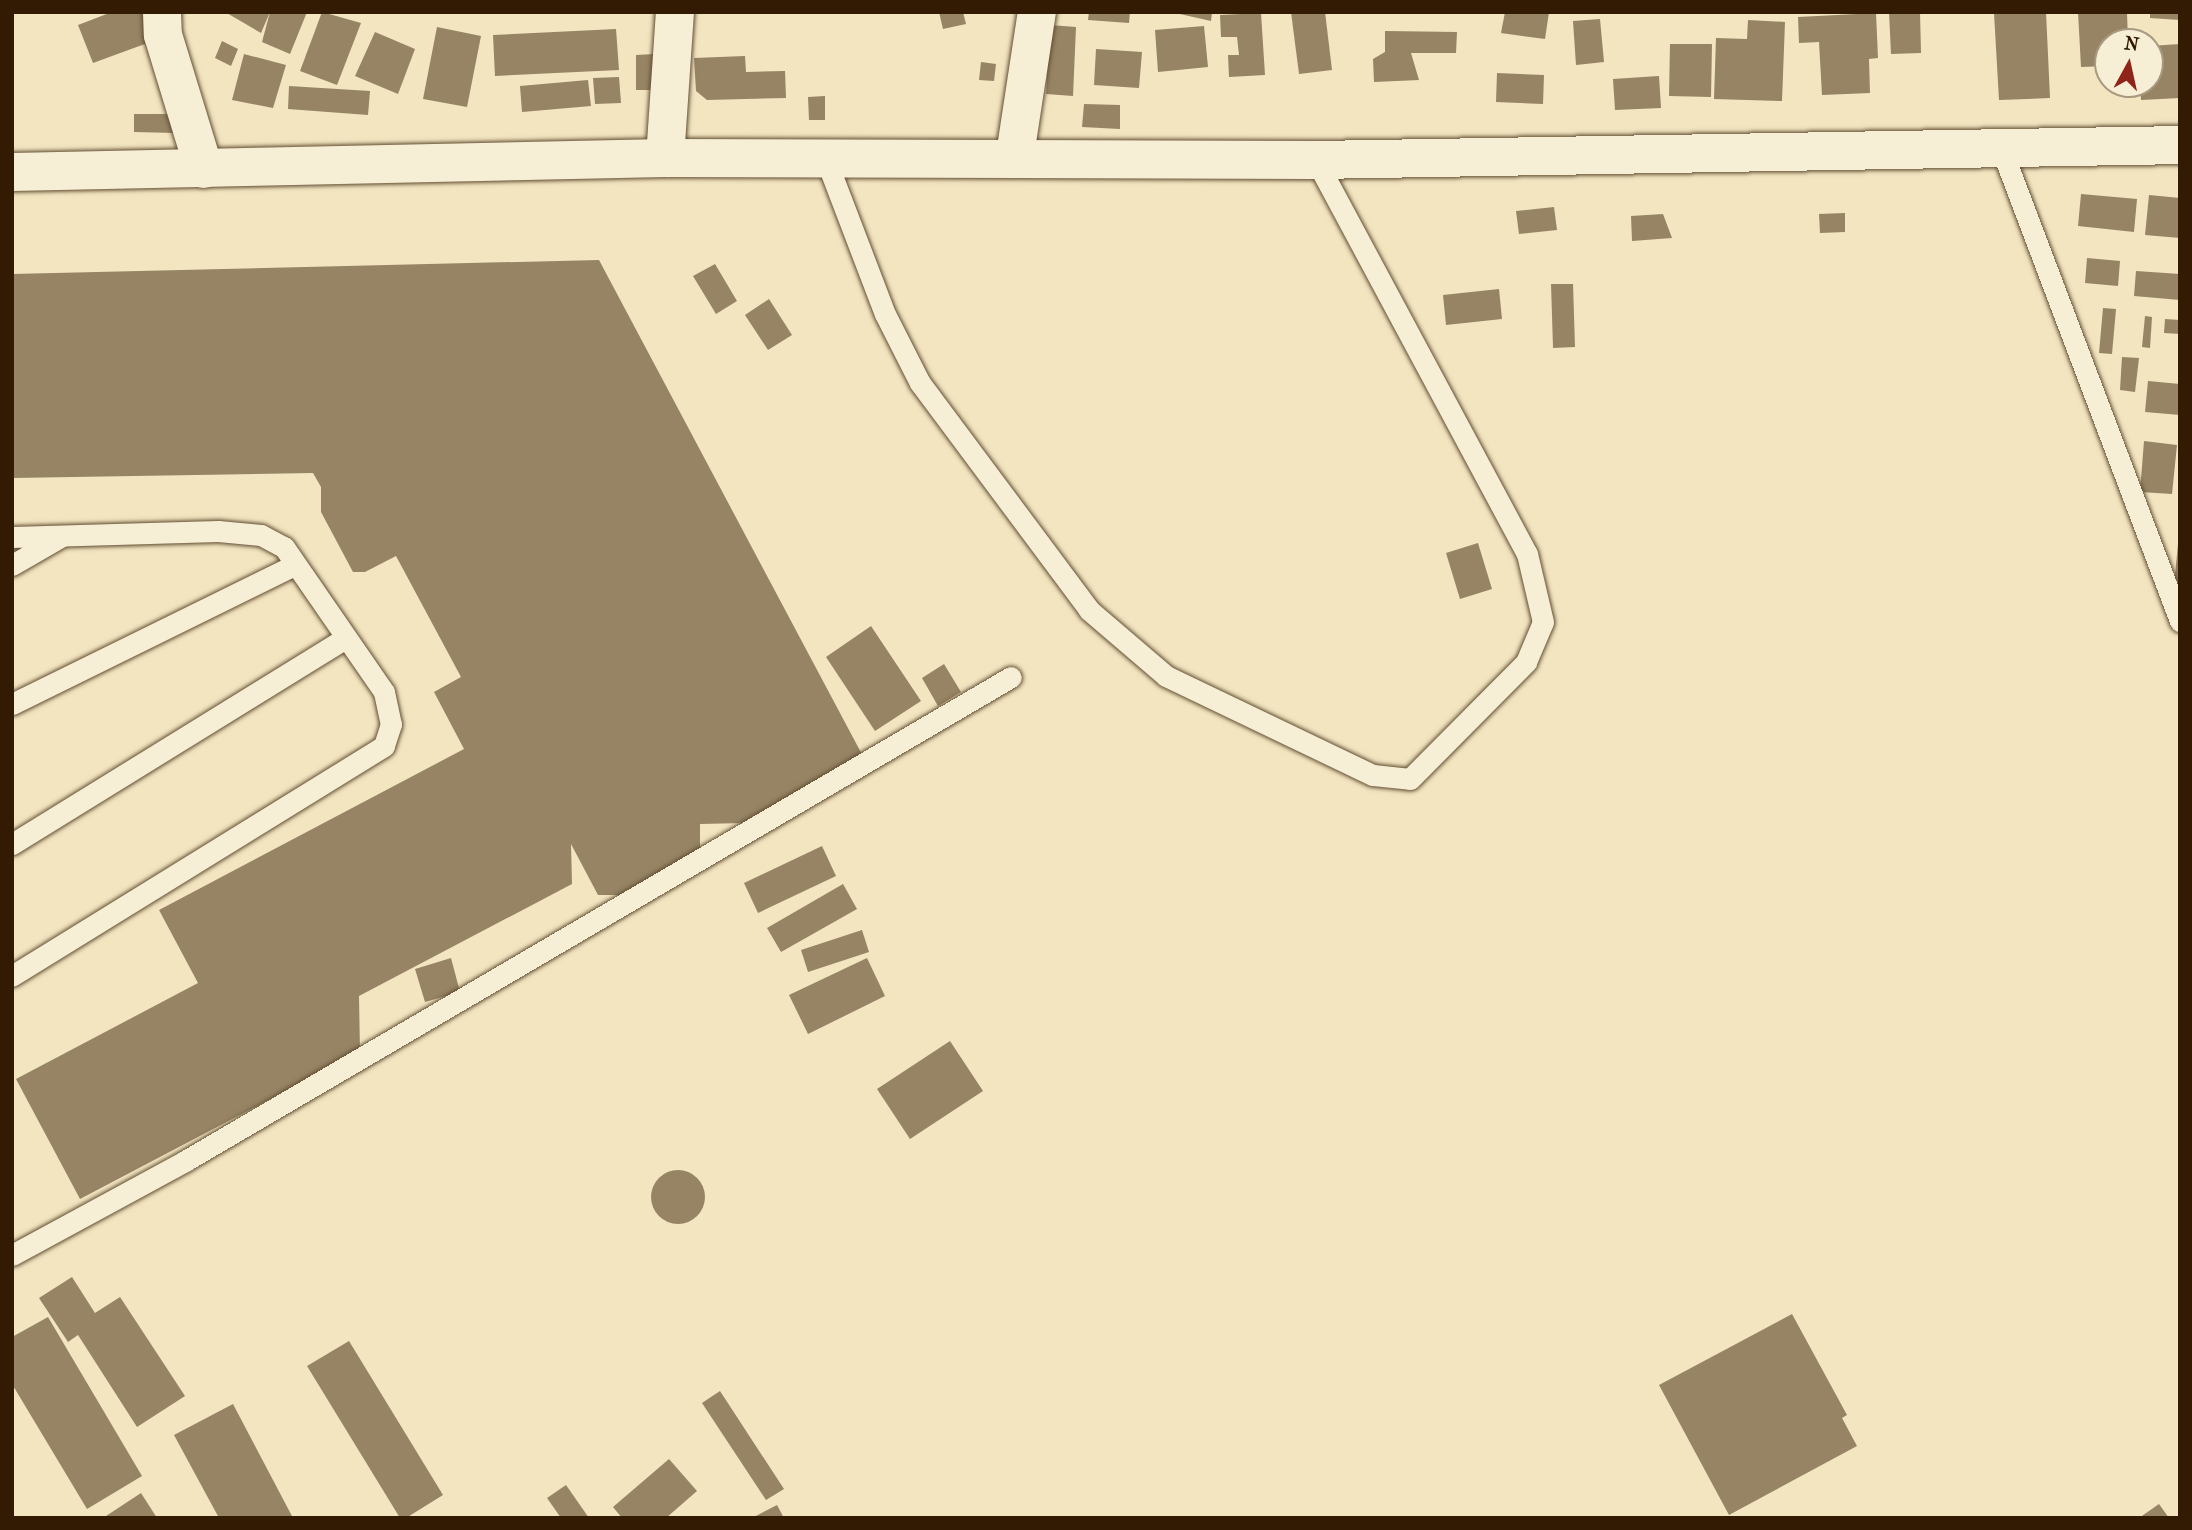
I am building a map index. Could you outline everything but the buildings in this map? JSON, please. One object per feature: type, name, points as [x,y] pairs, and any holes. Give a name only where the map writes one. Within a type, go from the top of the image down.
[{"type":"street","points":[[162,12],[163,35],[204,169]]},
{"type":"street","points":[[665,158],[675,12]]},
{"type":"street","points":[[1016,155],[1037,12]]},
{"type":"street","points":[[12,173],[665,158],[1016,155],[1316,160],[2180,145]]},
{"type":"lane","points":[[2001,148],[2180,621]]},
{"type":"lane","points":[[825,157],[884,314],[920,383],[1089,610],[1166,676],[1373,775],[1409,779],[1526,662],[1544,622],[1527,554],[1316,160]]},
{"type":"lane","points":[[12,537],[65,534],[261,535],[284,547],[384,692],[391,724],[384,746],[12,976]]},
{"type":"lane","points":[[12,565],[65,534]]},
{"type":"lane","points":[[12,704],[295,565]]},
{"type":"lane","points":[[12,844],[346,638]]},
{"type":"lane","points":[[12,1255],[185,1161],[1011,677]]}]
